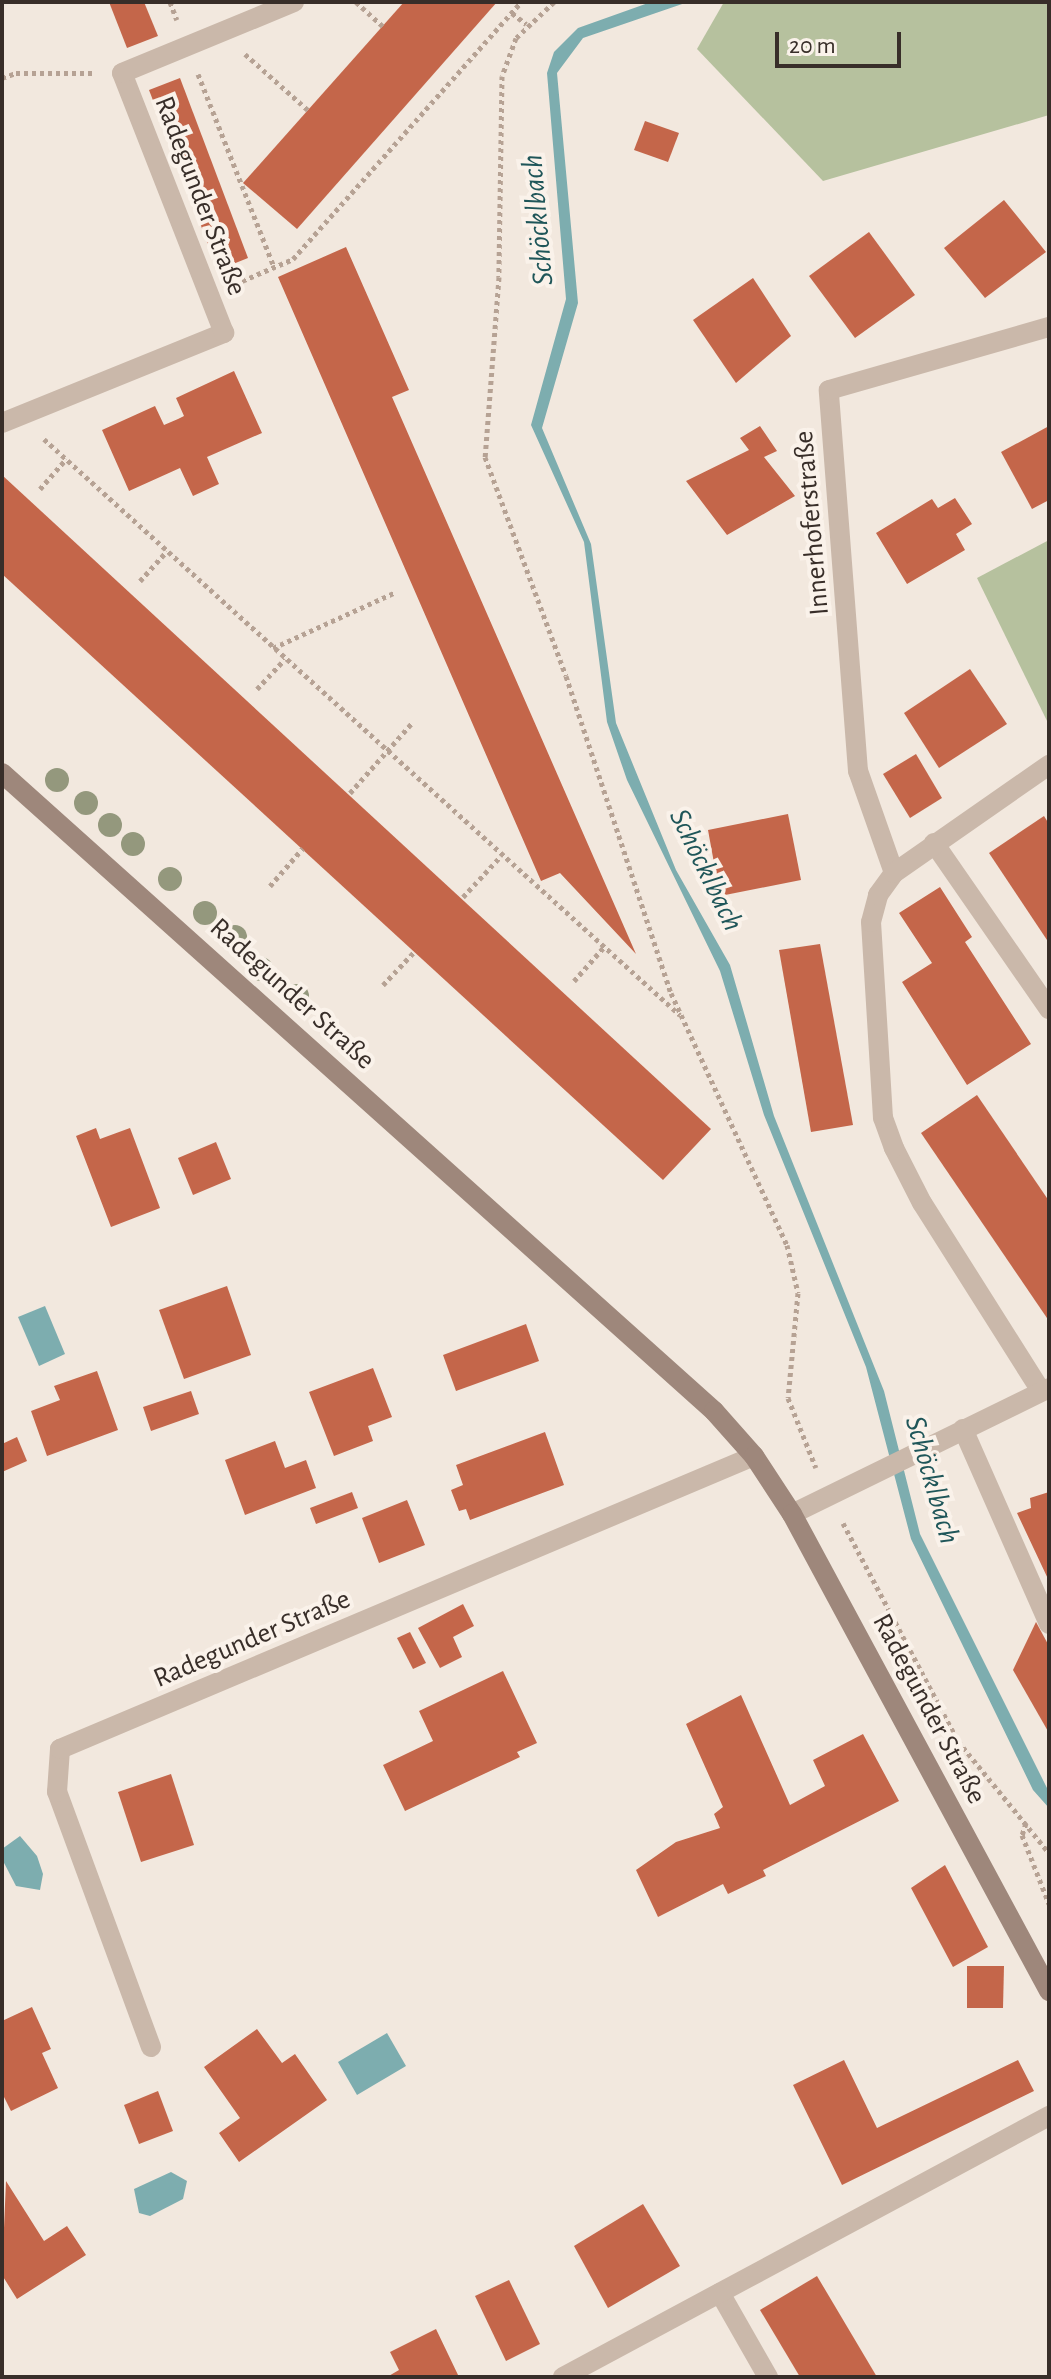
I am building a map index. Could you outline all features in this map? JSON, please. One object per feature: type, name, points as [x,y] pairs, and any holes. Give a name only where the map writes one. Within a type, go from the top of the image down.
[{"type":"main road","name":"Radegunder Straße","points":[[2,773],[714,1411],[754,1456],[792,1514],[1049,1991]]},
{"type":"street","name":"Radegunder Straße","points":[[11,420],[224,333],[122,73],[223,34],[294,2]]},
{"type":"street","name":"Innerhoferstraße","points":[[894,873],[858,771],[829,390],[1049,327]]},
{"type":"street","points":[[792,1514],[1045,1390],[922,1203],[883,1118],[871,922],[878,895],[894,873],[1049,765]]},
{"type":"street","points":[[934,843],[1049,1009]]},
{"type":"street","points":[[963,1429],[1049,1624]]},
{"type":"street","name":"Radegunder Straße","points":[[151,2047],[57,1792],[60,1749],[754,1456]]},
{"type":"street","points":[[563,2377],[1049,2116]]},
{"type":"street","points":[[720,2293],[768,2377]]},
{"type":"path","points":[[170,2],[274,267]]},
{"type":"path","points":[[356,2],[383,26]]},
{"type":"path","points":[[209,296],[293,259],[521,2]]},
{"type":"path","points":[[554,2],[526,24],[508,52],[499,107],[499,277],[485,457],[681,1016],[787,1245],[798,1293],[788,1398],[830,1496],[958,1741],[1049,1853]]},
{"type":"path","points":[[512,13],[526,24]]},
{"type":"path","points":[[223,34],[308,110]]},
{"type":"path","points":[[2,78],[16,73],[122,73]]},
{"type":"path","points":[[11,420],[66,459],[681,1016]]},
{"type":"path","points":[[40,489],[66,459]]},
{"type":"path","points":[[140,581],[167,551]]},
{"type":"path","points":[[273,648],[396,592]]},
{"type":"path","points":[[257,689],[285,659]]},
{"type":"path","points":[[350,793],[412,723]]},
{"type":"path","points":[[270,886],[303,848]]},
{"type":"path","points":[[463,897],[501,856]]},
{"type":"path","points":[[574,981],[604,947]]},
{"type":"path","points":[[383,985],[416,950]]},
{"type":"path","points":[[1026,1823],[1022,1835],[1049,1904]]},
{"type":"green space","points":[[724,2],[1049,2],[1049,115],[823,181],[697,49]]},
{"type":"green space","points":[[1049,540],[1049,725],[977,578]]},
{"type":"water","name":"Schöcklbach","points":[[651,2],[688,2],[583,38],[557,73],[578,303],[542,428],[591,544],[616,723],[676,870],[730,965],[774,1116],[884,1391],[920,1534],[1049,1792],[1049,1808],[1033,1790],[911,1539],[866,1367],[764,1115],[720,971],[627,780],[607,722],[584,542],[531,425],[566,299],[547,73],[554,52],[578,28]]},
{"type":"water","points":[[45,1306],[65,1354],[39,1366],[18,1317]]},
{"type":"water","points":[[20,1836],[37,1856],[43,1874],[40,1890],[16,1886],[2,1859],[2,1849]]},
{"type":"water","points":[[387,2033],[406,2066],[357,2095],[338,2062]]},
{"type":"water","points":[[171,2172],[187,2181],[183,2199],[150,2216],[139,2213],[134,2189]]},
{"type":"building","points":[[109,2],[144,2],[158,36],[127,48]]},
{"type":"building","points":[[404,2],[497,2],[297,229],[243,183]]},
{"type":"building","points":[[180,78],[248,258],[218,270],[149,90]]},
{"type":"building","points":[[645,121],[679,133],[668,162],[634,150]]},
{"type":"building","points":[[1004,200],[1046,252],[985,298],[944,248]]},
{"type":"building","points":[[869,232],[915,295],[855,338],[809,276]]},
{"type":"building","points":[[346,247],[409,390],[392,397],[636,954],[560,873],[541,881],[278,277]]},
{"type":"building","points":[[753,278],[791,336],[736,383],[693,320]]},
{"type":"building","points":[[234,371],[262,433],[207,457],[219,484],[193,496],[180,468],[129,491],[102,430],[155,406],[164,425],[178,419],[184,416],[176,398]]},
{"type":"building","points":[[760,426],[777,451],[764,457],[795,496],[727,535],[686,481],[749,450],[740,438]]},
{"type":"building","points":[[1049,426],[1049,500],[1032,509],[1001,452]]},
{"type":"building","points":[[2,475],[711,1129],[663,1180],[2,574]]},
{"type":"building","points":[[955,498],[972,524],[956,534],[965,550],[907,584],[876,533],[932,499],[938,508]]},
{"type":"building","points":[[970,669],[1007,724],[939,768],[904,713]]},
{"type":"building","points":[[916,754],[942,798],[910,818],[883,774]]},
{"type":"building","points":[[788,814],[801,880],[720,896],[708,830]]},
{"type":"building","points":[[1044,816],[1049,824],[1049,943],[989,853]]},
{"type":"building","points":[[940,887],[972,937],[965,942],[1031,1044],[967,1085],[902,982],[932,963],[899,913]]},
{"type":"building","points":[[820,944],[853,1125],[811,1132],[779,950]]},
{"type":"building","points":[[977,1095],[1049,1201],[1049,1321],[921,1133]]},
{"type":"building","points":[[96,1128],[100,1139],[130,1128],[160,1208],[111,1227],[76,1136]]},
{"type":"building","points":[[216,1142],[231,1179],[193,1195],[178,1158]]},
{"type":"building","points":[[227,1286],[251,1355],[184,1379],[159,1310]]},
{"type":"building","points":[[526,1324],[539,1361],[456,1391],[443,1355]]},
{"type":"building","points":[[373,1368],[392,1417],[368,1426],[373,1441],[334,1456],[309,1392]]},
{"type":"building","points":[[97,1371],[118,1430],[47,1456],[31,1411],[60,1400],[54,1386]]},
{"type":"building","points":[[191,1391],[199,1414],[151,1431],[143,1407]]},
{"type":"building","points":[[545,1432],[564,1485],[470,1520],[466,1509],[459,1511],[451,1490],[463,1485],[456,1465]]},
{"type":"building","points":[[17,1437],[27,1461],[2,1472],[2,1444]]},
{"type":"building","points":[[275,1441],[285,1468],[306,1460],[316,1488],[245,1515],[225,1460]]},
{"type":"building","points":[[352,1492],[358,1508],[316,1524],[310,1508]]},
{"type":"building","points":[[1049,1492],[1049,1581],[1017,1513],[1031,1508],[1030,1498]]},
{"type":"building","points":[[407,1500],[425,1545],[379,1563],[362,1518]]},
{"type":"building","points":[[463,1604],[474,1626],[453,1637],[462,1657],[440,1668],[418,1628]]},
{"type":"building","points":[[1036,1622],[1049,1646],[1049,1733],[1013,1670]]},
{"type":"building","points":[[410,1632],[426,1663],[413,1669],[397,1638]]},
{"type":"building","points":[[503,1671],[537,1743],[517,1752],[520,1757],[405,1811],[383,1765],[433,1741],[419,1711]]},
{"type":"building","points":[[741,1695],[790,1805],[825,1786],[813,1760],[863,1734],[899,1801],[763,1870],[766,1876],[728,1894],[723,1884],[658,1917],[636,1870],[676,1842],[720,1828],[714,1814],[723,1807],[686,1724]]},
{"type":"building","points":[[171,1774],[194,1845],[141,1862],[118,1792]]},
{"type":"building","points":[[945,1865],[988,1947],[953,1967],[911,1888]]},
{"type":"building","points":[[967,1966],[1004,1966],[1003,2008],[967,2008]]},
{"type":"building","points":[[32,2007],[51,2049],[42,2053],[58,2088],[11,2111],[2,2093],[2,2021]]},
{"type":"building","points":[[257,2029],[282,2063],[295,2054],[327,2100],[239,2162],[219,2133],[240,2118],[204,2067]]},
{"type":"building","points":[[844,2060],[877,2128],[1018,2060],[1034,2091],[842,2185],[793,2085]]},
{"type":"building","points":[[158,2091],[173,2131],[139,2144],[124,2105]]},
{"type":"building","points":[[6,2181],[44,2241],[67,2226],[86,2255],[17,2299],[2,2275]]},
{"type":"building","points":[[643,2204],[680,2266],[608,2308],[574,2246]]},
{"type":"building","points":[[817,2276],[877,2377],[800,2377],[760,2310]]},
{"type":"building","points":[[509,2280],[540,2344],[506,2361],[475,2296]]},
{"type":"building","points":[[436,2329],[459,2377],[387,2377],[399,2370],[390,2352]]}]
